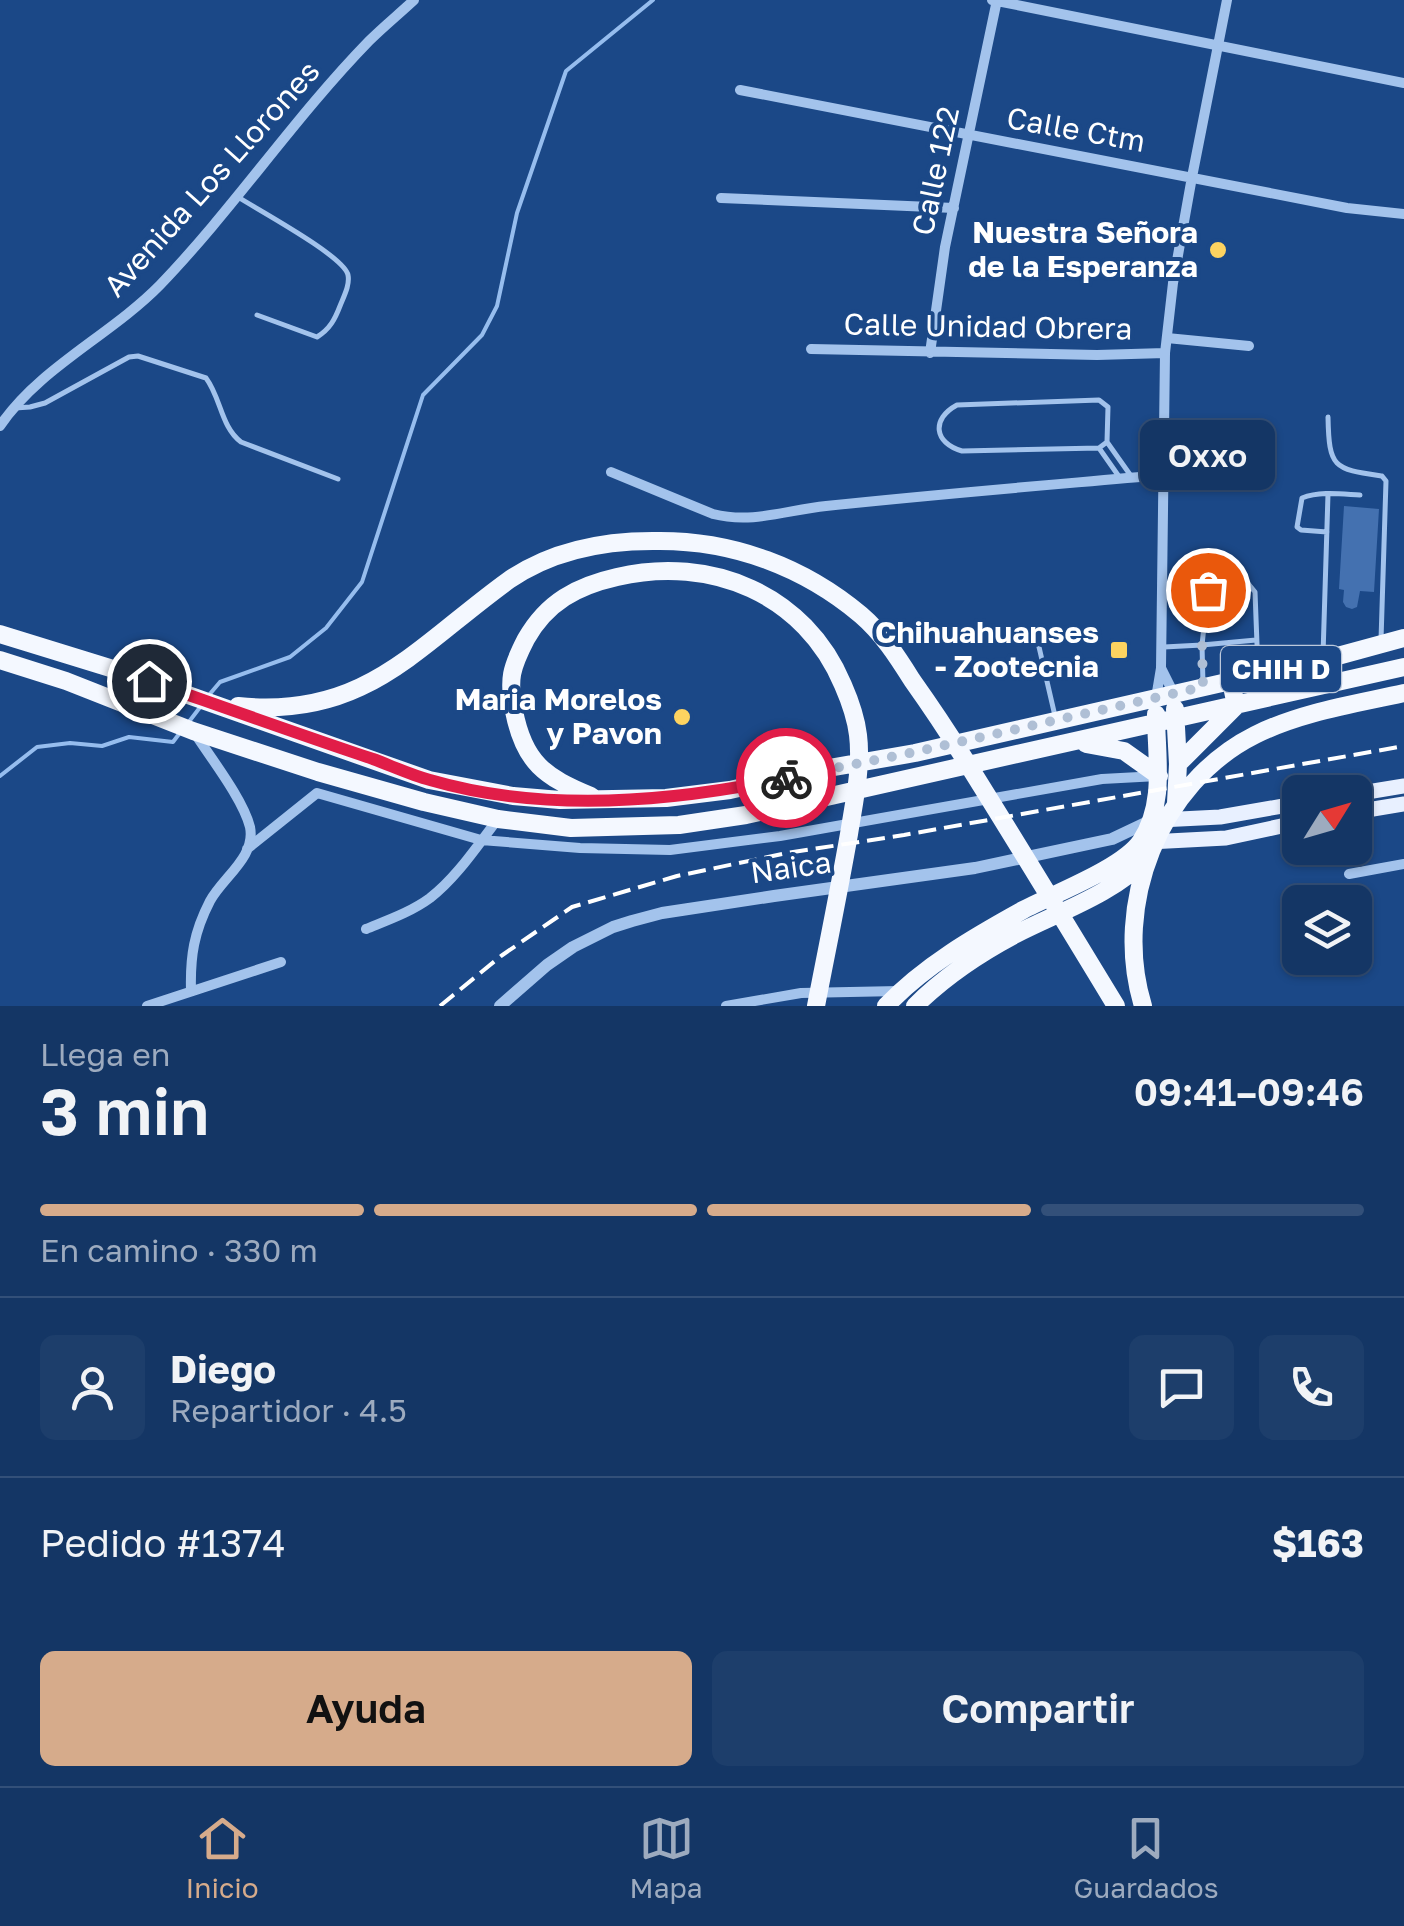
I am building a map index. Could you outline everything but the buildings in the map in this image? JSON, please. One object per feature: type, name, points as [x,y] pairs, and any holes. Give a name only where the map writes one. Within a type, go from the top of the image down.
[{"type":"highway","points":[[208,701],[252,707],[301,706],[336,698],[400,666],[519,574],[562,554],[610,542],[714,545],[773,561],[842,600],[881,634],[946,729],[1116,1006]]},
{"type":"highway","points":[[597,799],[546,774],[532,759],[516,721],[510,688],[512,665],[533,627],[553,606],[582,586],[638,572],[679,571],[744,585],[798,618],[831,657],[856,719],[859,740],[856,786],[816,1006]]},
{"type":"highway","name":"CHIH D","points":[[0,634],[123,672],[430,780],[513,796],[560,800],[666,798],[730,790],[1165,696],[1404,638]]},
{"type":"highway","name":"CHIH D","points":[[0,660],[318,772],[498,819],[571,828],[711,822],[1404,667]]},
{"type":"highway","points":[[1178,764],[1236,706],[1231,680]]},
{"type":"highway","points":[[1143,1006],[1132,938],[1140,889],[1161,829],[1184,796],[1208,768],[1238,745],[1278,725],[1404,693]]},
{"type":"highway","points":[[915,1006],[929,992],[1012,936],[1128,876],[1162,842],[1177,800],[1178,764],[1176,718],[1165,696]]},
{"type":"highway","points":[[886,1006],[928,968],[958,948],[1095,875],[1140,843],[1155,805],[1156,724],[1165,696]]},
{"type":"highway","points":[[1071,743],[1124,751],[1158,776]]},
{"type":"main road","points":[[1372,791],[1404,786]]},
{"type":"main road","points":[[1372,809],[1404,804]]},
{"type":"main road","points":[[1150,820],[1220,817],[1282,806]]},
{"type":"main road","points":[[1140,843],[1226,838],[1282,826]]},
{"type":"street","name":"Avenida Los Llorones","points":[[0,426],[29,390],[159,285],[370,40],[414,0]]},
{"type":"street","points":[[995,0],[1404,83]]},
{"type":"street","name":"Calle 122","points":[[930,352],[946,247],[995,0]]},
{"type":"street","points":[[1165,696],[1161,647],[1165,353],[1173,283],[1227,0]]},
{"type":"street","name":"Calle Ctm","points":[[740,90],[1346,208],[1404,214]]},
{"type":"street","points":[[721,198],[954,208]]},
{"type":"street","points":[[1167,338],[1249,346]]},
{"type":"street","name":"Calle Unidad Obrera","points":[[811,349],[1165,353]]},
{"type":"street","points":[[611,472],[713,514],[745,519],[826,506],[1162,476]]},
{"type":"street","points":[[1161,668],[1165,696]]},
{"type":"street","points":[[188,729],[246,815],[251,835],[237,866],[212,896],[193,942],[191,992]]},
{"type":"street","points":[[247,849],[317,794],[482,840],[670,850],[780,836],[1102,779],[1158,776]]},
{"type":"street","points":[[366,929],[430,898],[452,878],[498,819]]},
{"type":"street","name":"Naica","points":[[500,1006],[547,965],[613,927],[740,901],[975,868],[1112,839],[1150,820]]},
{"type":"street","name":"Naica","points":[[1112,839],[1140,843]]},
{"type":"street","points":[[1349,874],[1404,864]]},
{"type":"street","points":[[147,1006],[281,962]]},
{"type":"street","points":[[726,1006],[801,993],[900,991]]},
{"type":"lane","points":[[238,197],[337,258],[348,276],[334,321],[317,336],[257,315]]},
{"type":"lane","points":[[12,408],[45,403],[120,360],[138,356],[206,378],[228,427],[241,442],[338,479]]},
{"type":"lane","points":[[1107,442],[1099,448],[962,451],[945,443],[940,436],[940,421],[947,411],[963,404],[1100,400],[1108,407],[1107,442],[1127,479]]},
{"type":"lane","points":[[1328,417],[1330,451],[1338,464],[1352,472],[1382,476],[1386,481],[1381,643]]},
{"type":"lane","points":[[1099,448],[1127,479]]},
{"type":"lane","points":[[1323,660],[1328,494]]},
{"type":"lane","points":[[1327,532],[1301,530],[1297,524],[1302,498],[1360,495]]},
{"type":"lane","points":[[1203,687],[1202,645],[1208,590],[1220,580],[1246,581],[1253,588],[1258,675]]},
{"type":"lane","points":[[1036,634],[1056,719]]},
{"type":"lane","points":[[1161,647],[1256,640]]},
{"type":"waterway","points":[[209,695],[220,682],[290,657],[326,628],[362,582],[423,395],[482,335],[497,306],[517,213],[566,71],[653,0]]},
{"type":"waterway","points":[[188,723],[201,706]]},
{"type":"waterway","points":[[0,776],[37,747],[70,743],[102,746],[129,737],[173,742],[179,734]]},
{"type":"railway","points":[[440,1006],[501,956],[572,907],[677,876],[787,853],[1404,746]]},
{"type":"way so far","points":[[786,778],[1203,687],[1202,645],[1208,590]]},
{"type":"place","name":"Nuestra Señora de la Esperanza","points":[[1218,250]]},
{"type":"place","name":"Oxxo","points":[[1208,590]]},
{"type":"place","name":"Chihuahuanses - Zootecnia","points":[[1119,650]]},
{"type":"place","name":"Maria Morelos y Pavon","points":[[682,717]]},
{"type":"route","points":[[149,681],[430,780],[513,796],[560,800],[666,798],[786,778]]}]
